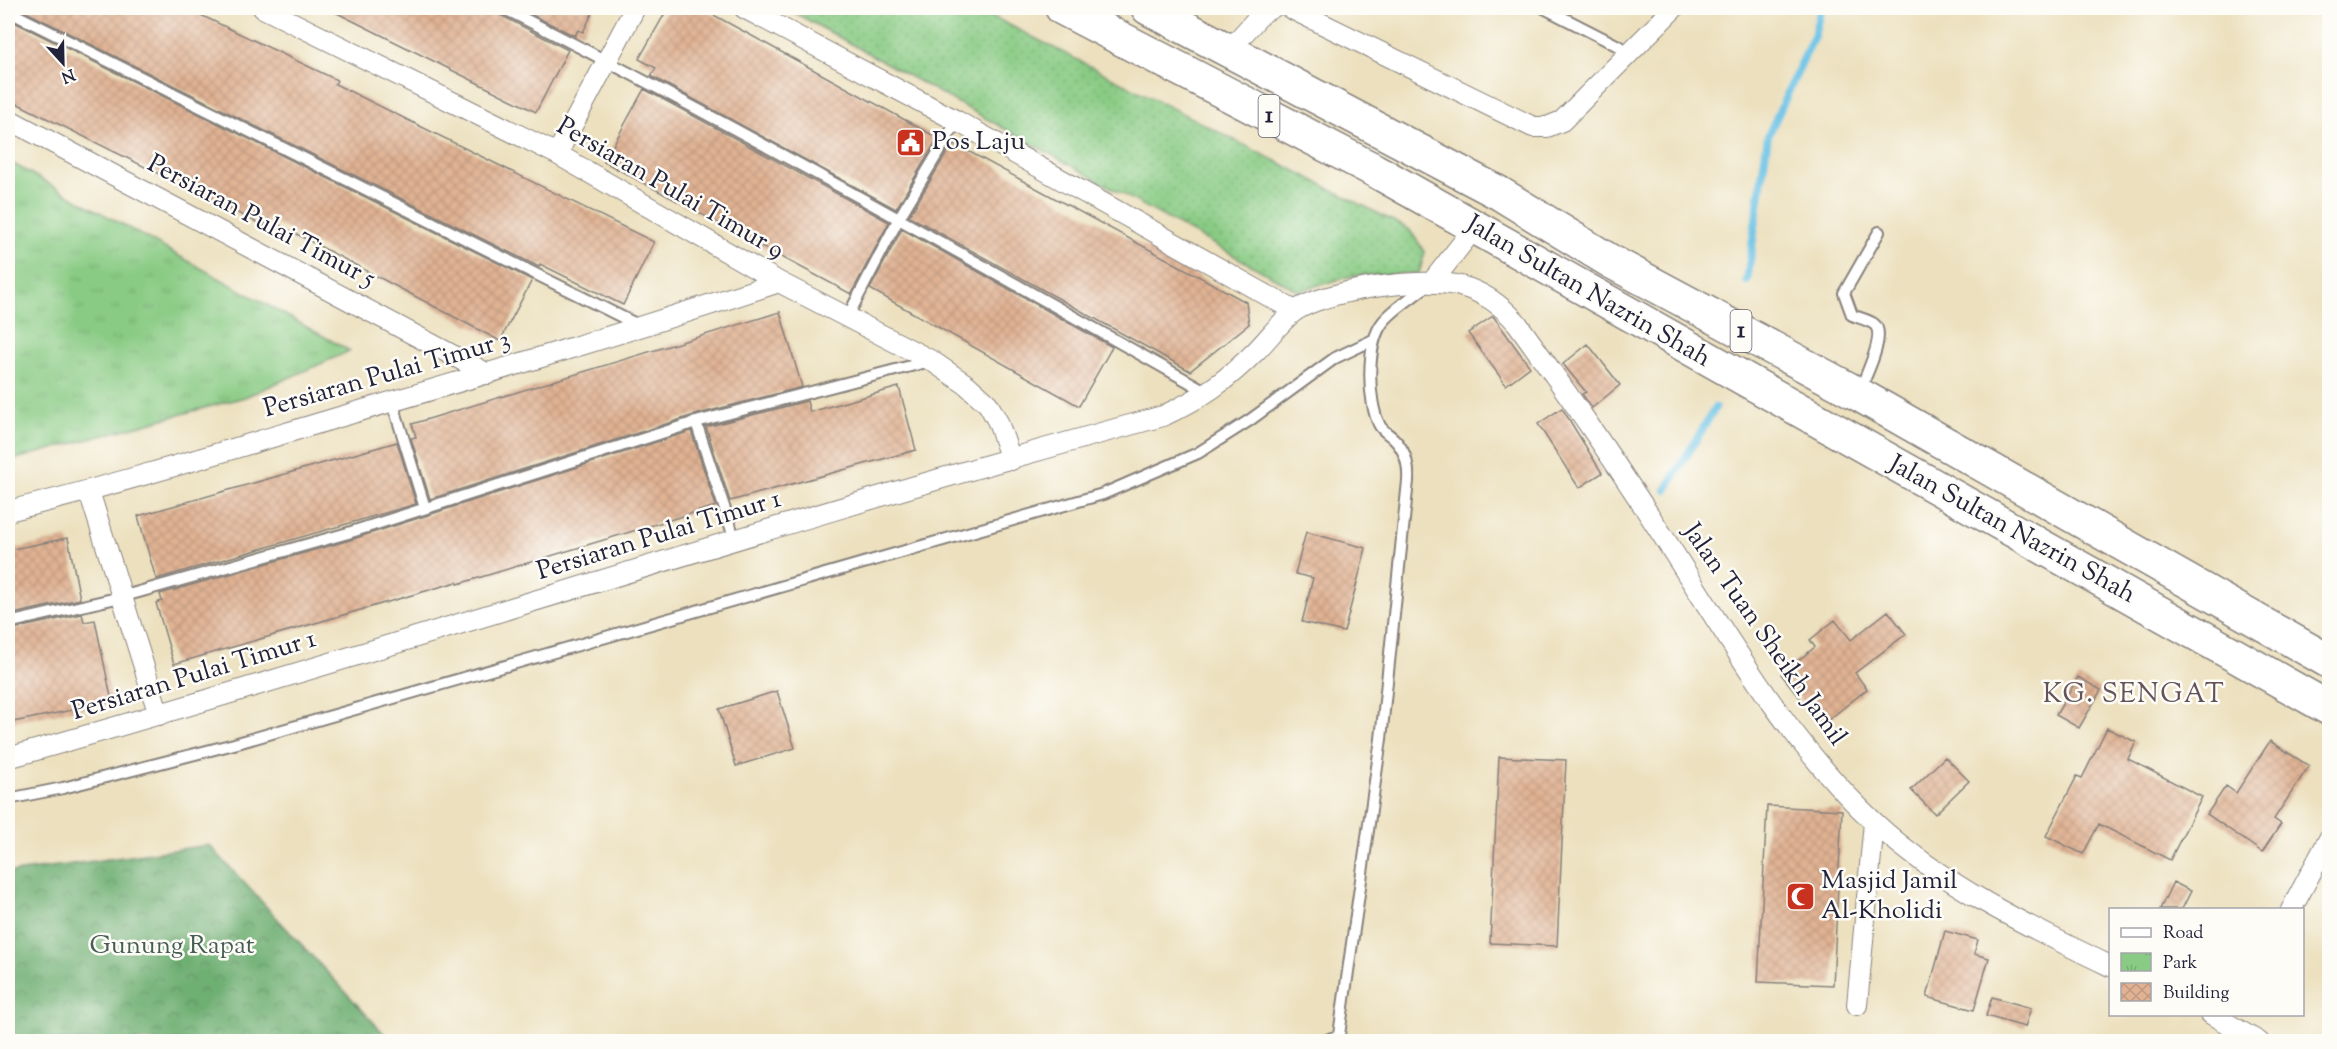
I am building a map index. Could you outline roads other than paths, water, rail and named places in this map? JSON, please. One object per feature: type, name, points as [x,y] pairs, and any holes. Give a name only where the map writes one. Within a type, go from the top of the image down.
[{"type":"highway","name":"Jalan Sultan Nazrin Shah","points":[[1062,8],[1374,170],[2330,709]]},
{"type":"highway","name":"Jalan Sultan Nazrin Shah","points":[[1148,8],[1378,127],[1499,193],[1610,261],[1858,394],[2330,662]]},
{"type":"highway","points":[[1378,127],[1392,146],[1463,189],[1470,203],[1475,227],[1500,226],[1538,234],[1581,258],[1592,262],[1610,261]]},
{"type":"street","name":"Persiaran Pulai Timur 9","points":[[263,8],[557,154],[780,282],[932,361],[967,385],[988,404],[998,422],[1011,460]]},
{"type":"street","points":[[557,154],[635,8]]},
{"type":"street","points":[[744,8],[957,121],[1295,311]]},
{"type":"street","points":[[1290,8],[1533,127],[1547,128],[1562,121],[1674,8]]},
{"type":"street","points":[[1230,50],[1265,9]]},
{"type":"street","name":"Persiaran Pulai Timur 5","points":[[8,118],[488,374]]},
{"type":"street","points":[[1432,282],[1475,227]]},
{"type":"street","name":"Persiaran Pulai Timur 3","points":[[8,511],[89,491],[488,374],[643,328],[780,282]]},
{"type":"street","name":"Jalan Tuan Sheikh Jamil","points":[[1295,311],[1337,295],[1382,286],[1432,282],[1459,285],[1483,294],[1504,308],[1517,323],[1649,514],[1734,648],[1802,744],[1874,822],[1905,849],[2019,920],[2109,965]]},
{"type":"street","name":"Persiaran Pulai Timur 1","points":[[8,758],[159,715],[735,540],[1163,416],[1209,393],[1231,375],[1295,311]]},
{"type":"street","points":[[89,491],[159,715]]},
{"type":"street","points":[[1857,1005],[1874,822]]},
{"type":"street","points":[[2292,908],[2330,837]]},
{"type":"street","points":[[2233,1019],[2259,1041]]},
{"type":"lane","points":[[503,8],[608,61],[899,218],[1209,393]]},
{"type":"lane","points":[[1544,8],[1630,52]]},
{"type":"lane","points":[[8,11],[643,328]]},
{"type":"lane","points":[[848,316],[899,218],[957,121]]},
{"type":"lane","points":[[1858,394],[1879,340],[1879,331],[1875,324],[1852,315],[1844,293],[1879,232]]},
{"type":"lane","points":[[1322,1041],[1339,1038],[1381,739],[1409,472],[1409,463],[1398,443],[1380,426],[1374,405],[1371,360],[1373,340],[1383,322],[1432,282]]},
{"type":"lane","points":[[8,799],[63,788],[234,744],[1103,494],[1198,453],[1250,420],[1335,358],[1373,340]]},
{"type":"lane","points":[[8,623],[121,597],[425,508],[696,422],[932,361]]},
{"type":"lane","points":[[392,401],[425,508]]},
{"type":"lane","points":[[696,422],[735,540]]},
{"type":"waterway","points":[[1747,281],[1768,136],[1814,36],[1821,8]]},
{"type":"waterway","points":[[1666,490],[1715,408]]},
{"type":"place","name":"Pos Laju","points":[[911,142]]},
{"type":"place","name":"Masjid Jamil Al-Kholidi","points":[[1800,896]]},
{"type":"district","name":"KG. SENGAT","points":[[2134,695]]},
{"type":"park label","name":"Gunung Rapat","points":[[172,946]]}]
